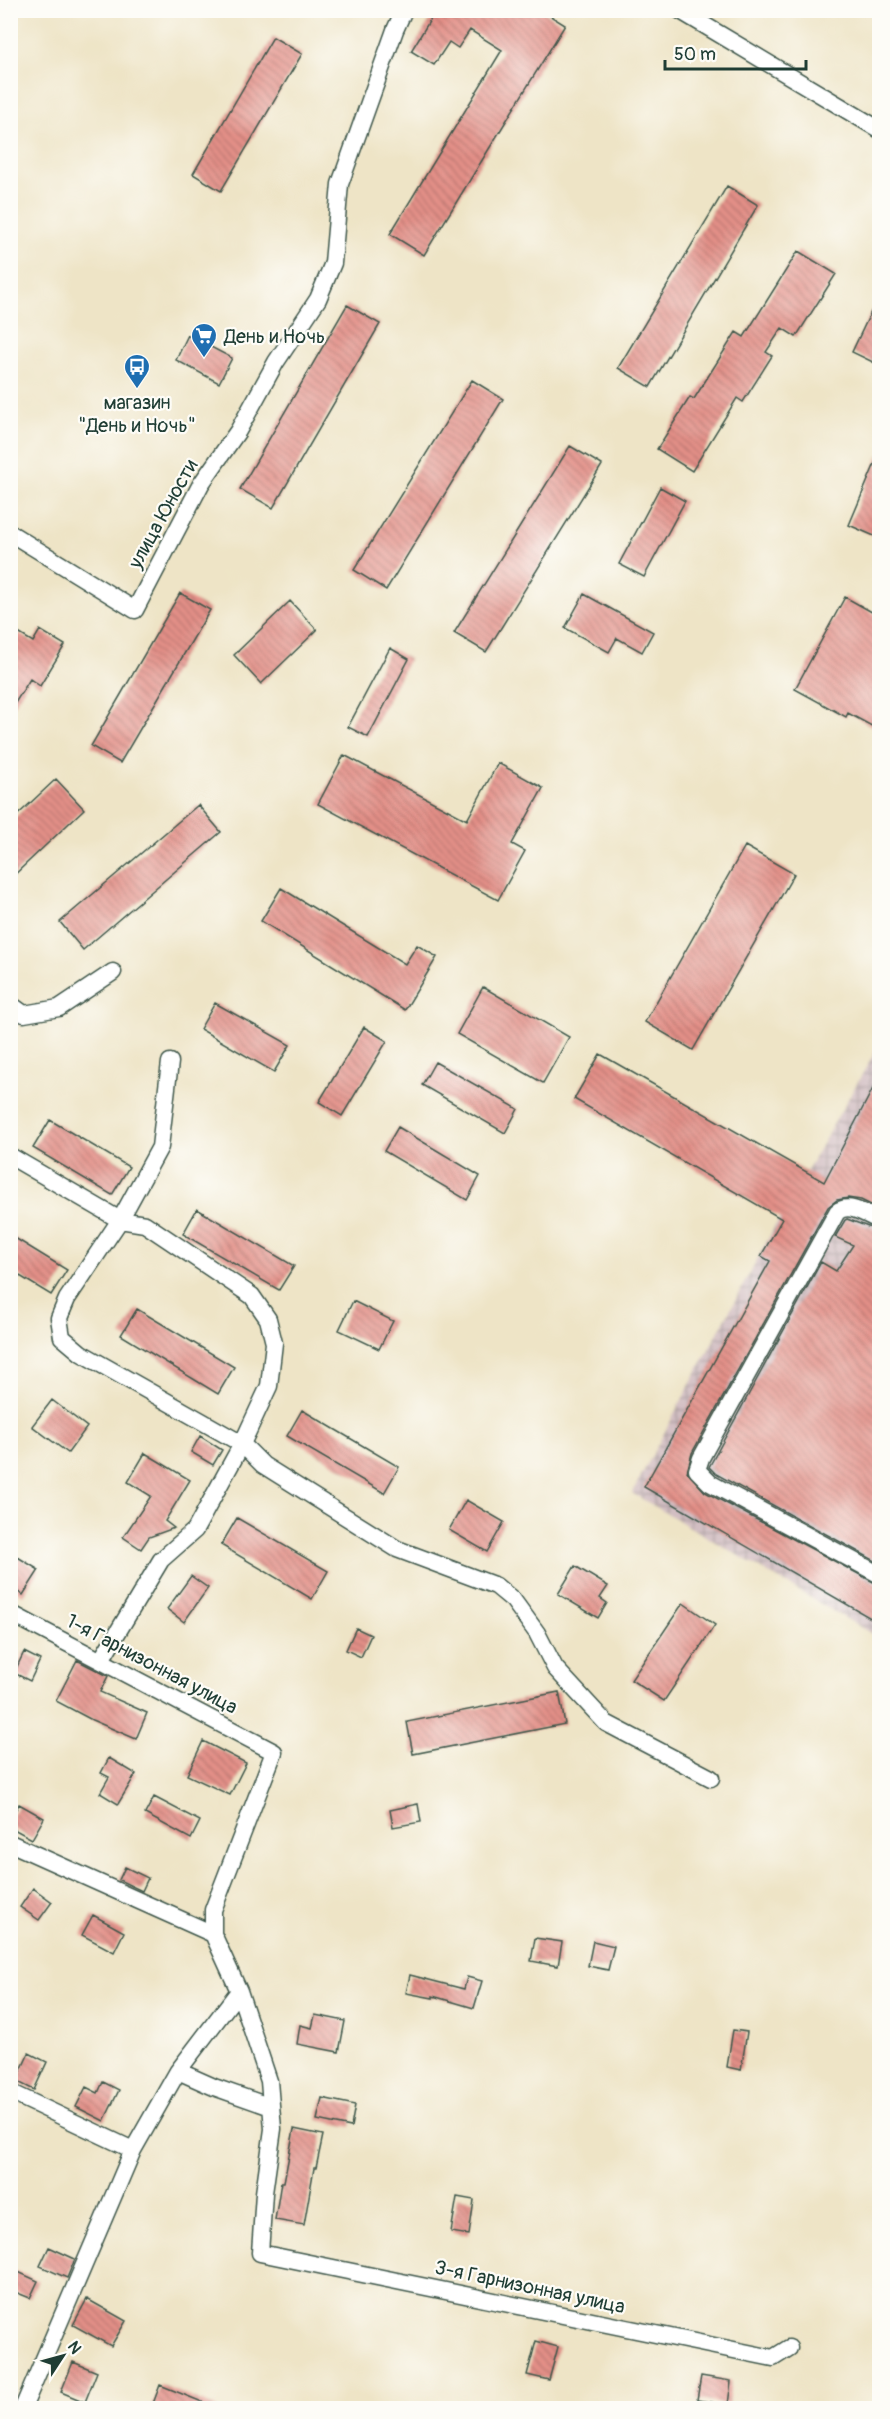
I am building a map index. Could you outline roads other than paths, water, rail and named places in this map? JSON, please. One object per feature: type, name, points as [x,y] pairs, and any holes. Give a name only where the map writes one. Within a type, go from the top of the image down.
[{"type":"street","name":"улица Юности","points":[[10,533],[135,610],[201,484],[238,431],[276,362],[318,299],[333,263],[340,184],[394,30],[404,10]]},
{"type":"street","points":[[679,10],[879,130]]},
{"type":"street","points":[[10,1004],[24,1014],[59,1008],[113,972]]},
{"type":"street","points":[[170,1062],[160,1147],[120,1220],[67,1299],[59,1318],[62,1337],[81,1353],[242,1444],[263,1465],[397,1549],[496,1586],[513,1600],[537,1633],[555,1668],[606,1723],[711,1778]]},
{"type":"street","points":[[10,1156],[120,1220],[145,1224],[252,1296],[268,1319],[274,1343],[269,1386],[242,1444],[195,1530],[161,1560],[101,1660]]},
{"type":"street","points":[[879,1221],[848,1207],[842,1207],[837,1212],[706,1448],[697,1470],[710,1482],[879,1575]]},
{"type":"street","name":"1-я Гарнизонная улица","points":[[10,1612],[274,1752],[213,1910],[213,1934]]},
{"type":"street","points":[[10,1843],[213,1934],[239,1991],[268,2081],[271,2107],[214,2087],[178,2071]]},
{"type":"street","points":[[23,2409],[133,2150],[178,2071],[239,1991]]},
{"type":"street","points":[[10,2092],[133,2150]]},
{"type":"street","name":"3-я Гарнизонная улица","points":[[271,2107],[273,2129],[264,2193],[260,2253],[773,2358],[789,2348]]},
{"type":"place","name":"День и Ночь","points":[[204,359]]},
{"type":"place","name":"магазин \"День и Ночь\"","points":[[137,390]]}]
